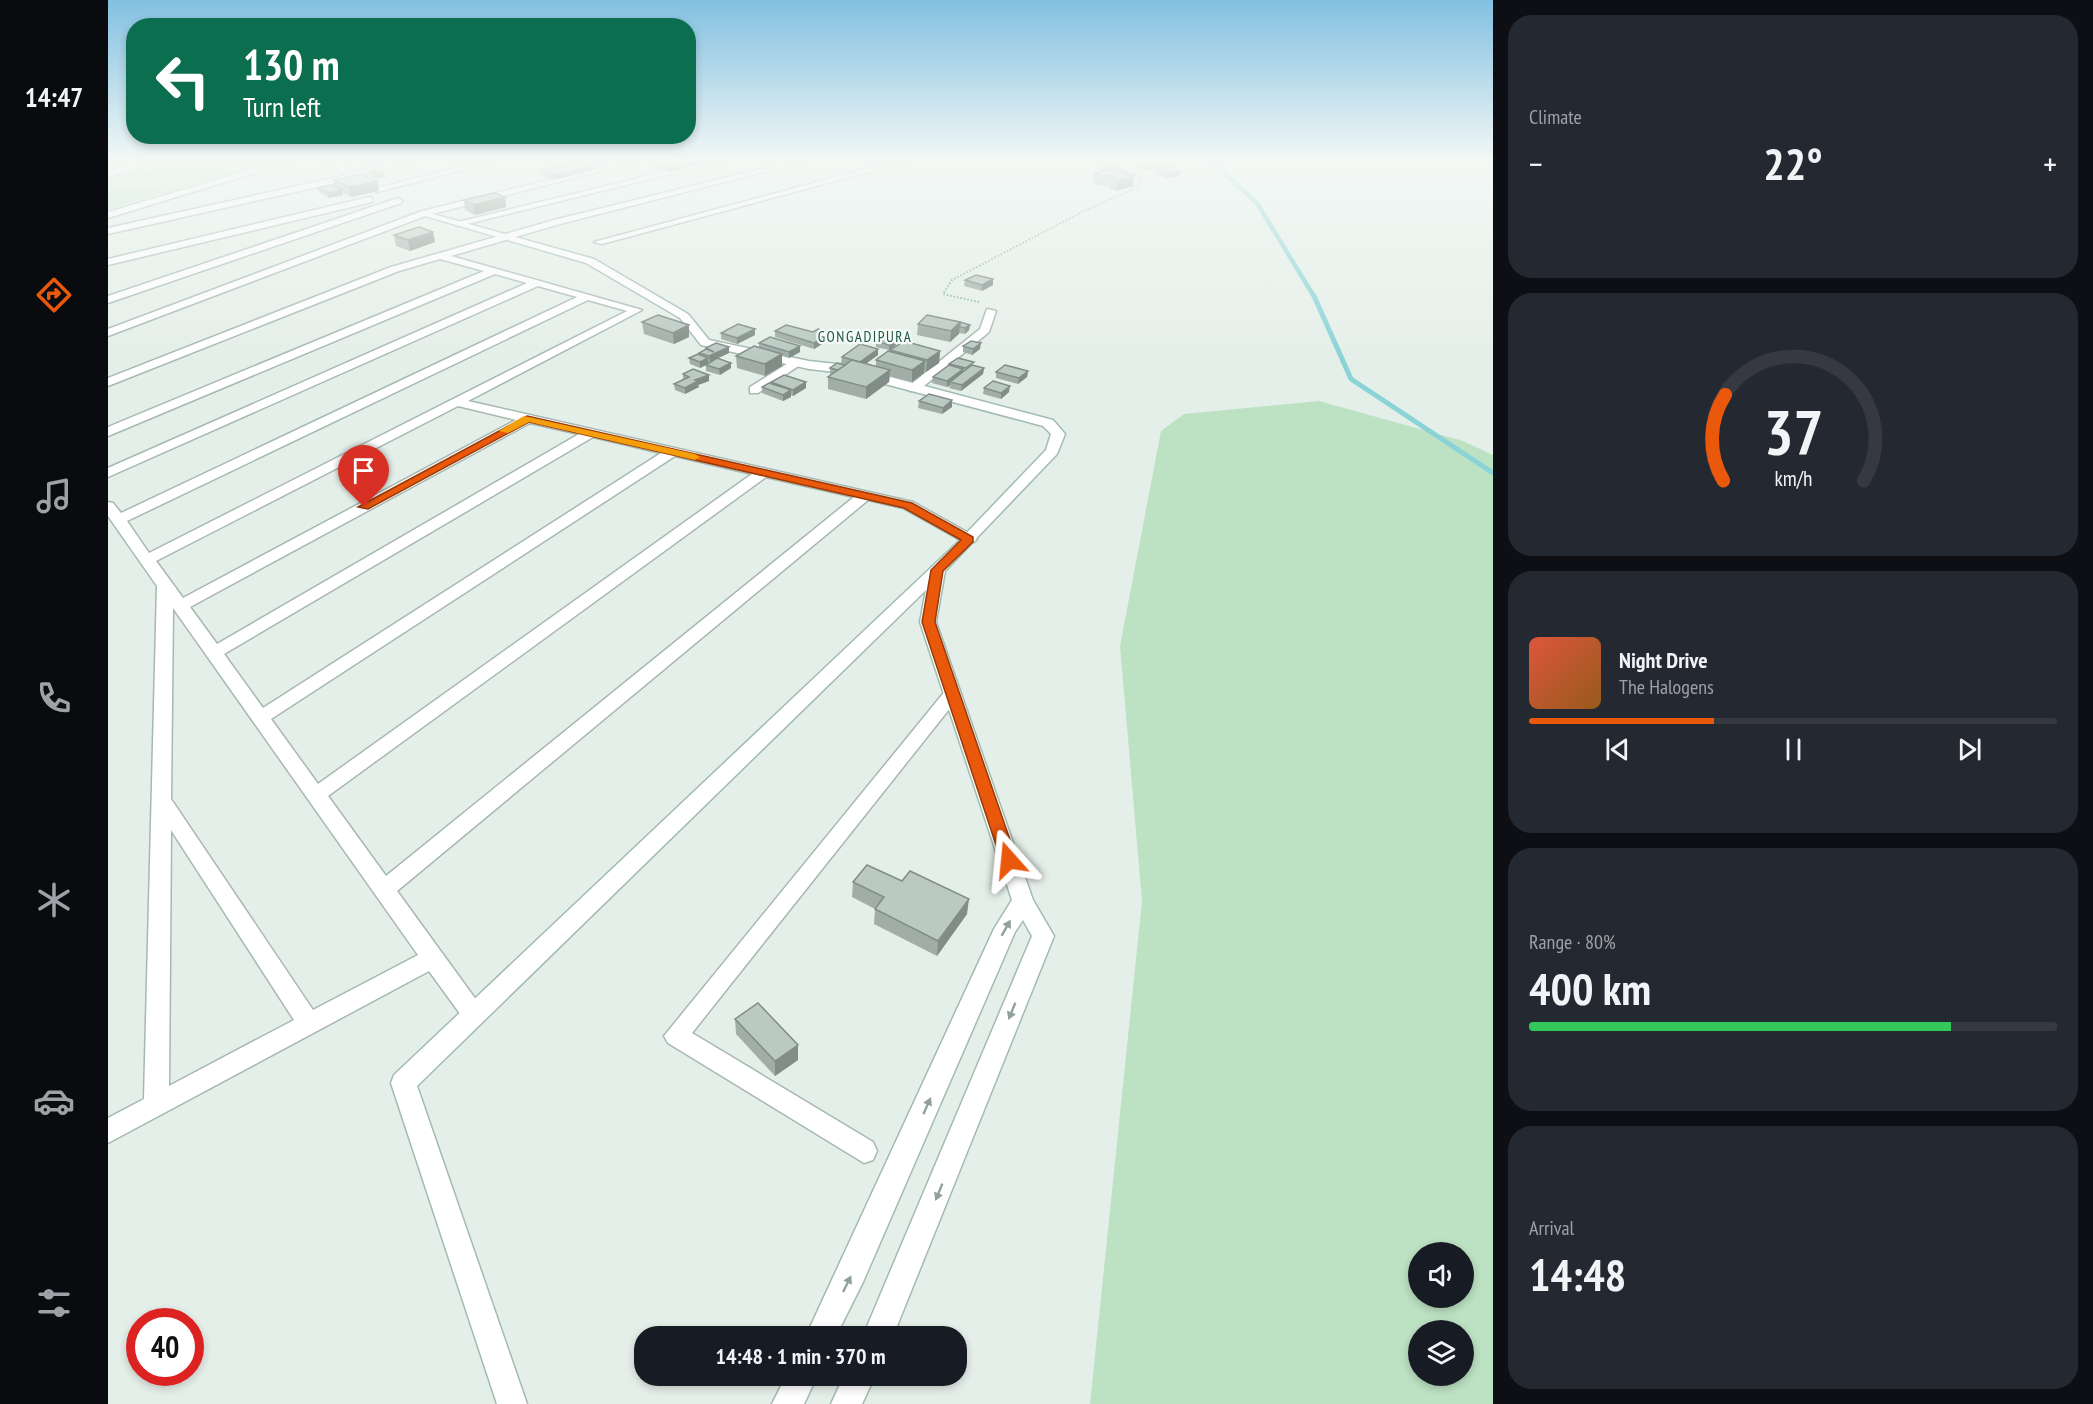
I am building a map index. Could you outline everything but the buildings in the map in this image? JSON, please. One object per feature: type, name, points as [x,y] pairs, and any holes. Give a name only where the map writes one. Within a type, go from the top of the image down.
[{"type":"street","points":[[108,231],[133,226]]},
{"type":"street","points":[[108,262],[263,226]]},
{"type":"street","points":[[108,300],[326,226]]},
{"type":"street","points":[[108,333],[391,226]]},
{"type":"street","points":[[468,226],[590,261],[684,316],[705,343],[797,363],[845,369],[1048,423],[1058,434],[1052,451],[969,539],[403,1083],[512,1404]]},
{"type":"street","points":[[108,382],[394,269],[546,226]]},
{"type":"street","points":[[599,242],[661,226]]},
{"type":"street","points":[[147,560],[636,310],[440,256]]},
{"type":"street","points":[[108,432],[494,271]]},
{"type":"street","points":[[108,473],[537,283]]},
{"type":"street","points":[[474,1015],[113,513],[586,297]]},
{"type":"street","points":[[914,388],[985,330],[991,311]]},
{"type":"street","points":[[754,390],[797,363]]},
{"type":"street","points":[[456,402],[908,506],[969,539]]},
{"type":"street","points":[[180,606],[527,418]]},
{"type":"street","points":[[214,653],[590,433]]},
{"type":"street","points":[[260,718],[672,452]]},
{"type":"street","points":[[316,795],[763,472]]},
{"type":"street","points":[[384,890],[864,496]]},
{"type":"street","points":[[882,1326],[1043,936],[1023,901],[928,622],[937,570]]},
{"type":"street","points":[[156,1105],[165,585]]},
{"type":"street","points":[[864,1151],[676,1036],[952,693]]},
{"type":"street","points":[[160,799],[309,1024]]},
{"type":"street","points":[[826,1326],[853,1272],[1005,929],[1023,901]]},
{"type":"street","points":[[108,1131],[433,958]]},
{"type":"street","points":[[788,1404],[797,1386]]},
{"type":"street","points":[[846,1404],[855,1386]]},
{"type":"path","points":[[991,311],[984,303],[943,294],[952,280],[1056,226]]},
{"type":"green space","points":[[1319,401],[1463,441],[1493,455],[1493,1404],[1090,1404],[1142,901],[1120,646],[1161,431],[1184,414]]},
{"type":"waterway","points":[[1271,226],[1315,297]]},
{"type":"waterway","points":[[1315,297],[1351,379],[1493,473]]},
{"type":"slow traffic","points":[[504,431],[527,418],[695,457]]},
{"type":"district","name":"GONGADIPURA","points":[[865,337]]},
{"type":"route","points":[[364,507],[527,418],[908,506],[969,539],[937,570],[928,622],[1009,860]]}]
